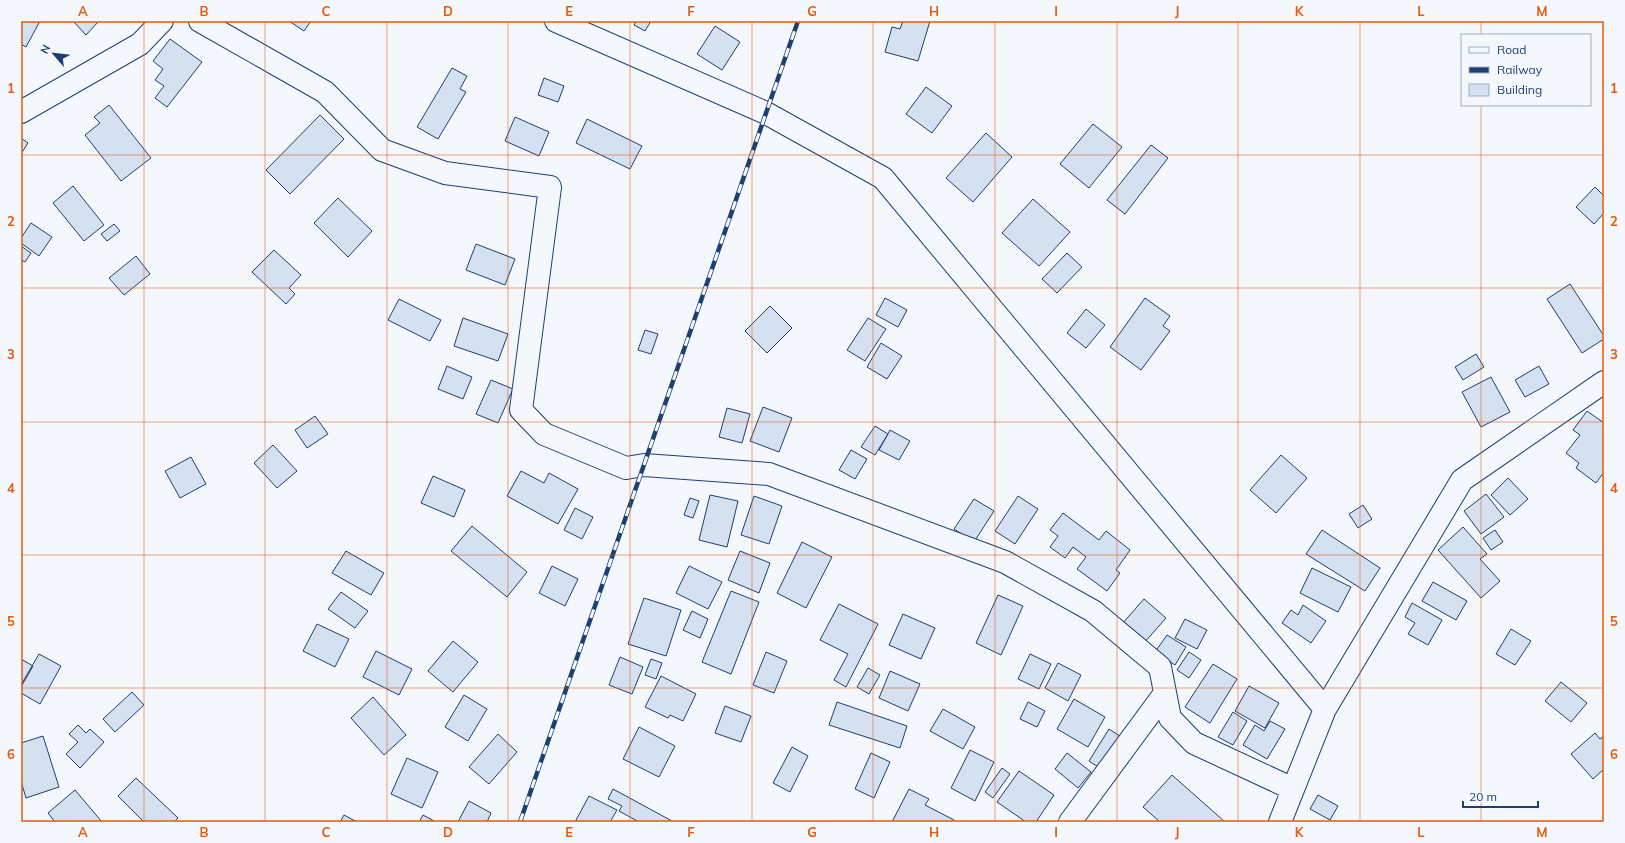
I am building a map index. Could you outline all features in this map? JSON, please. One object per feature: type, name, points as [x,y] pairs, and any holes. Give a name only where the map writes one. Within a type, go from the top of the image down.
[{"type":"street","points":[[21,112],[140,44],[162,21]]},
{"type":"street","points":[[200,21],[325,92],[382,150],[445,173],[550,187],[521,410],[544,434],[626,468],[644,465],[769,474],[1005,562],[1099,616],[1160,667],[1170,718],[1194,743],[1293,790]]},
{"type":"street","points":[[556,21],[766,113],[883,178],[1325,709]]},
{"type":"street","points":[[1280,822],[1325,709],[1462,480],[1604,382]]},
{"type":"street","points":[[1070,822],[1165,693]]},
{"type":"building","points":[[21,21],[40,21],[26,47],[21,44]]},
{"type":"building","points":[[73,21],[99,21],[86,35]]},
{"type":"building","points":[[289,21],[311,21],[304,31]]},
{"type":"building","points":[[636,21],[651,21],[645,31],[634,25]]},
{"type":"building","points":[[903,21],[930,21],[918,61],[885,52],[892,27],[900,29]]},
{"type":"building","points":[[715,26],[740,42],[722,70],[697,54]]},
{"type":"building","points":[[170,39],[202,62],[167,107],[155,98],[164,86],[155,80],[163,69],[153,61]]},
{"type":"building","points":[[452,68],[467,76],[460,89],[466,92],[438,139],[417,127]]},
{"type":"building","points":[[544,78],[564,86],[558,102],[538,95]]},
{"type":"building","points":[[926,87],[952,106],[932,133],[906,114]]},
{"type":"building","points":[[109,105],[151,158],[121,181],[85,135],[100,123],[94,117]]},
{"type":"building","points":[[320,115],[344,139],[290,194],[266,170]]},
{"type":"building","points":[[515,117],[549,132],[539,156],[505,141]]},
{"type":"building","points":[[587,119],[642,146],[630,169],[576,143]]},
{"type":"building","points":[[1093,124],[1122,147],[1089,188],[1060,164]]},
{"type":"building","points":[[986,133],[1012,157],[973,202],[946,178]]},
{"type":"building","points":[[21,138],[28,143],[21,154]]},
{"type":"building","points":[[1151,145],[1168,158],[1125,214],[1107,200]]},
{"type":"building","points":[[73,186],[104,225],[84,241],[53,203]]},
{"type":"building","points":[[1595,187],[1604,196],[1604,213],[1594,224],[1576,207]]},
{"type":"building","points":[[338,198],[372,231],[348,257],[314,223]]},
{"type":"building","points":[[1033,199],[1070,232],[1039,266],[1002,233]]},
{"type":"building","points":[[31,223],[52,237],[39,256],[21,243],[21,238]]},
{"type":"building","points":[[114,224],[120,231],[107,241],[101,234]]},
{"type":"building","points":[[476,244],[515,259],[505,285],[466,270]]},
{"type":"building","points":[[21,246],[31,253],[25,262],[21,260]]},
{"type":"building","points":[[274,250],[301,275],[289,288],[295,294],[286,304],[252,272]]},
{"type":"building","points":[[1067,253],[1082,267],[1057,293],[1042,279]]},
{"type":"building","points":[[136,256],[150,274],[124,295],[109,278]]},
{"type":"building","points":[[1570,284],[1604,336],[1604,339],[1582,353],[1547,299]]},
{"type":"building","points":[[885,298],[907,310],[898,327],[876,315]]},
{"type":"building","points":[[1145,298],[1170,316],[1163,326],[1170,331],[1141,370],[1110,347]]},
{"type":"building","points":[[399,299],[441,320],[430,341],[388,320]]},
{"type":"building","points":[[770,306],[792,328],[767,353],[745,331]]},
{"type":"building","points":[[1086,309],[1105,325],[1086,348],[1067,333]]},
{"type":"building","points":[[463,318],[508,334],[498,361],[454,346]]},
{"type":"building","points":[[868,318],[886,329],[865,361],[847,350]]},
{"type":"building","points":[[645,330],[658,334],[651,354],[638,350]]},
{"type":"building","points":[[881,343],[902,356],[887,379],[867,367]]},
{"type":"building","points":[[1476,354],[1484,367],[1463,380],[1455,367]]},
{"type":"building","points":[[447,366],[472,377],[463,399],[438,389]]},
{"type":"building","points":[[1539,366],[1549,384],[1525,397],[1515,380]]},
{"type":"building","points":[[1491,377],[1510,412],[1481,427],[1462,392]]},
{"type":"building","points":[[491,380],[513,389],[498,423],[476,414]]},
{"type":"building","points":[[763,407],[792,418],[779,452],[750,441]]},
{"type":"building","points":[[727,408],[750,414],[742,443],[719,437]]},
{"type":"building","points":[[1587,411],[1604,423],[1604,472],[1596,483],[1576,468],[1579,463],[1566,453],[1580,435],[1573,430]]},
{"type":"building","points":[[315,416],[328,434],[307,448],[295,430]]},
{"type":"building","points":[[875,426],[888,434],[875,455],[861,447]]},
{"type":"building","points":[[890,430],[910,441],[899,460],[879,450]]},
{"type":"building","points":[[273,445],[297,471],[277,488],[254,463]]},
{"type":"building","points":[[851,450],[867,459],[855,479],[839,470]]},
{"type":"building","points":[[1281,455],[1307,478],[1276,513],[1250,490]]},
{"type":"building","points":[[191,457],[206,484],[180,498],[165,471]]},
{"type":"building","points":[[521,471],[544,483],[549,473],[578,489],[558,524],[507,496]]},
{"type":"building","points":[[433,476],[465,490],[454,517],[421,503]]},
{"type":"building","points":[[1508,478],[1528,499],[1510,515],[1491,495]]},
{"type":"building","points":[[1486,494],[1504,517],[1481,534],[1464,511]]},
{"type":"building","points":[[710,495],[738,501],[727,547],[699,540]]},
{"type":"building","points":[[754,496],[782,506],[769,544],[741,535]]},
{"type":"building","points":[[1018,496],[1038,509],[1015,544],[995,531]]},
{"type":"building","points":[[690,498],[699,501],[693,518],[684,515]]},
{"type":"building","points":[[974,499],[994,511],[974,542],[954,529]]},
{"type":"building","points":[[1363,505],[1372,519],[1358,528],[1349,514]]},
{"type":"building","points":[[575,508],[593,517],[582,539],[564,530]]},
{"type":"building","points":[[1063,513],[1099,540],[1106,531],[1130,550],[1116,570],[1120,573],[1107,591],[1077,569],[1086,557],[1073,547],[1065,558],[1050,547],[1058,536],[1050,530]]},
{"type":"building","points":[[472,526],[527,572],[507,597],[451,551]]},
{"type":"building","points":[[1463,527],[1487,554],[1480,559],[1500,581],[1481,598],[1438,550]]},
{"type":"building","points":[[1322,530],[1380,568],[1365,591],[1306,554]]},
{"type":"building","points":[[1495,530],[1503,542],[1491,550],[1483,538]]},
{"type":"building","points":[[802,542],[832,557],[806,608],[777,593]]},
{"type":"building","points":[[346,551],[384,573],[371,595],[332,573]]},
{"type":"building","points":[[740,551],[770,563],[759,593],[728,580]]},
{"type":"building","points":[[552,566],[578,579],[565,606],[539,593]]},
{"type":"building","points":[[689,566],[722,582],[708,609],[676,593]]},
{"type":"building","points":[[1312,568],[1351,587],[1338,612],[1300,593]]},
{"type":"building","points":[[1433,582],[1467,601],[1456,620],[1422,601]]},
{"type":"building","points":[[731,591],[759,602],[731,674],[702,662]]},
{"type":"building","points":[[341,592],[368,611],[355,628],[328,609]]},
{"type":"building","points":[[998,595],[1023,606],[1001,655],[976,643]]},
{"type":"building","points":[[644,598],[681,610],[666,656],[628,644]]},
{"type":"building","points":[[1144,599],[1166,618],[1144,643],[1122,624]]},
{"type":"building","points":[[1412,603],[1442,620],[1428,645],[1408,634],[1415,623],[1405,617]]},
{"type":"building","points":[[839,604],[878,624],[846,687],[834,680],[848,654],[820,640]]},
{"type":"building","points":[[1303,605],[1326,621],[1311,643],[1282,623],[1291,610],[1298,615]]},
{"type":"building","points":[[692,611],[708,619],[700,638],[683,630]]},
{"type":"building","points":[[903,614],[935,628],[921,659],[889,645]]},
{"type":"building","points":[[1185,619],[1207,630],[1197,649],[1175,638]]},
{"type":"building","points":[[317,624],[349,639],[335,667],[303,651]]},
{"type":"building","points":[[1511,629],[1531,641],[1515,665],[1496,654]]},
{"type":"building","points":[[1167,635],[1186,647],[1175,665],[1155,652]]},
{"type":"building","points":[[453,641],[478,662],[453,692],[428,671]]},
{"type":"building","points":[[376,651],[412,669],[399,695],[363,677]]},
{"type":"building","points":[[766,652],[787,661],[774,693],[753,685]]},
{"type":"building","points":[[1189,652],[1201,660],[1189,678],[1177,670]]},
{"type":"building","points":[[39,654],[61,666],[40,704],[21,693],[21,685]]},
{"type":"building","points":[[1030,654],[1051,664],[1039,689],[1018,679]]},
{"type":"building","points":[[620,657],[643,667],[632,694],[609,685]]},
{"type":"building","points":[[21,659],[33,666],[21,687]]},
{"type":"building","points":[[651,659],[662,663],[656,679],[645,675]]},
{"type":"building","points":[[1058,663],[1081,675],[1068,701],[1045,688]]},
{"type":"building","points":[[1213,664],[1237,679],[1210,723],[1185,707]]},
{"type":"building","points":[[868,668],[880,675],[869,694],[857,687]]},
{"type":"building","points":[[890,671],[920,684],[908,711],[879,698]]},
{"type":"building","points":[[661,676],[696,694],[683,721],[670,715],[668,718],[645,707]]},
{"type":"building","points":[[1561,682],[1587,703],[1571,722],[1545,701]]},
{"type":"building","points":[[1249,686],[1279,703],[1265,728],[1235,711]]},
{"type":"building","points":[[132,692],[144,705],[115,732],[103,719]]},
{"type":"building","points":[[464,695],[487,709],[468,741],[445,727]]},
{"type":"building","points":[[373,697],[406,735],[384,755],[351,718]]},
{"type":"building","points":[[1074,699],[1105,717],[1088,747],[1057,729]]},
{"type":"building","points":[[837,702],[907,726],[900,748],[829,725]]},
{"type":"building","points":[[1028,702],[1045,711],[1037,727],[1020,719]]},
{"type":"building","points":[[725,706],[751,716],[741,742],[715,733]]},
{"type":"building","points":[[943,709],[975,727],[963,749],[930,731]]},
{"type":"building","points":[[1233,712],[1247,721],[1233,745],[1218,737]]},
{"type":"building","points":[[1270,721],[1285,729],[1267,759],[1243,745],[1255,725],[1264,731]]},
{"type":"building","points":[[78,725],[86,733],[90,729],[104,742],[80,768],[66,754],[78,742],[69,734]]},
{"type":"building","points":[[639,727],[675,746],[659,777],[623,759]]},
{"type":"building","points":[[1109,729],[1123,738],[1103,770],[1089,761]]},
{"type":"building","points":[[1595,733],[1600,739],[1604,736],[1604,769],[1593,779],[1571,754]]},
{"type":"building","points":[[498,734],[517,752],[489,784],[469,767]]},
{"type":"building","points":[[43,736],[59,787],[26,798],[21,781],[21,743]]},
{"type":"building","points":[[792,747],[808,756],[790,792],[773,783]]},
{"type":"building","points":[[970,750],[994,762],[975,801],[951,788]]},
{"type":"building","points":[[871,753],[890,762],[874,798],[855,789]]},
{"type":"building","points":[[1067,753],[1091,772],[1078,788],[1055,769]]},
{"type":"building","points":[[407,758],[438,772],[422,808],[391,794]]},
{"type":"building","points":[[1002,768],[1010,774],[993,798],[985,792]]},
{"type":"building","points":[[1019,771],[1054,795],[1036,822],[1026,822],[997,802]]},
{"type":"building","points":[[1172,775],[1225,822],[1160,822],[1143,807]]},
{"type":"building","points":[[136,778],[178,818],[174,822],[144,822],[118,796]]},
{"type":"building","points":[[613,789],[672,822],[639,822],[619,811],[622,806],[608,799]]},
{"type":"building","points":[[909,789],[929,799],[925,805],[954,820],[953,822],[892,822]]},
{"type":"building","points":[[75,790],[102,822],[55,822],[48,813]]},
{"type":"building","points":[[1318,795],[1338,806],[1330,820],[1310,809]]},
{"type":"building","points":[[589,796],[617,810],[610,822],[575,822]]},
{"type":"building","points":[[469,801],[491,813],[487,822],[458,822]]},
{"type":"building","points":[[344,815],[357,822],[340,822]]},
{"type":"building","points":[[423,815],[436,822],[419,822]]},
{"type":"railway","points":[[520,822],[798,21]]}]
